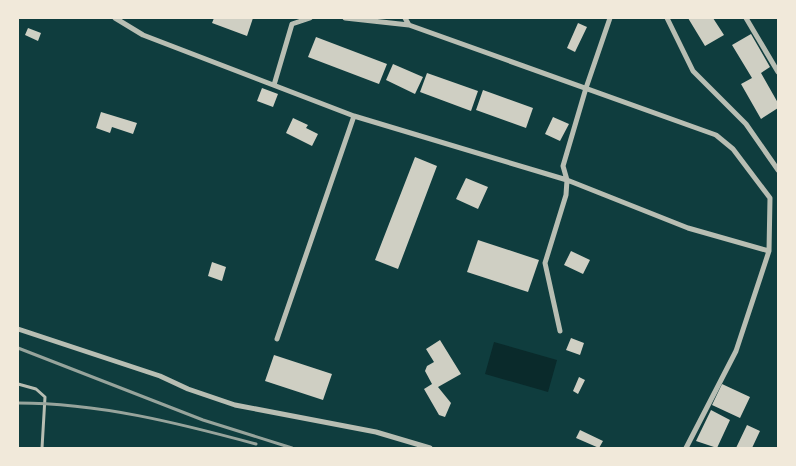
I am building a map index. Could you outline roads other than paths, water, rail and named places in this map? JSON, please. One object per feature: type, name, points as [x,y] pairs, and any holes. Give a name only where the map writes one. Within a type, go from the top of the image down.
[{"type":"street","points":[[115,18],[143,35],[354,116],[567,180],[688,228],[769,250]]},
{"type":"street","points":[[274,85],[292,24],[310,18]]},
{"type":"street","points":[[345,18],[409,25],[716,135],[733,149],[770,198],[769,250],[736,351],[686,448]]},
{"type":"street","points":[[405,18],[409,25]]},
{"type":"street","points":[[560,331],[546,263],[566,195],[567,180],[563,166],[586,88],[610,18]]},
{"type":"street","points":[[667,18],[693,72],[746,124],[778,170]]},
{"type":"street","points":[[746,18],[778,72]]},
{"type":"street","points":[[277,339],[354,116]]},
{"type":"street","points":[[18,330],[160,376],[188,389],[235,405],[376,432],[430,448]]},
{"type":"lane","points":[[18,384],[36,389],[45,397],[42,448]]},
{"type":"water","points":[[494,342],[557,360],[548,392],[485,374]]},
{"type":"railway","points":[[18,348],[203,420],[292,448]]},
{"type":"railway","points":[[18,403],[78,406],[108,410],[168,422],[256,444]]}]
